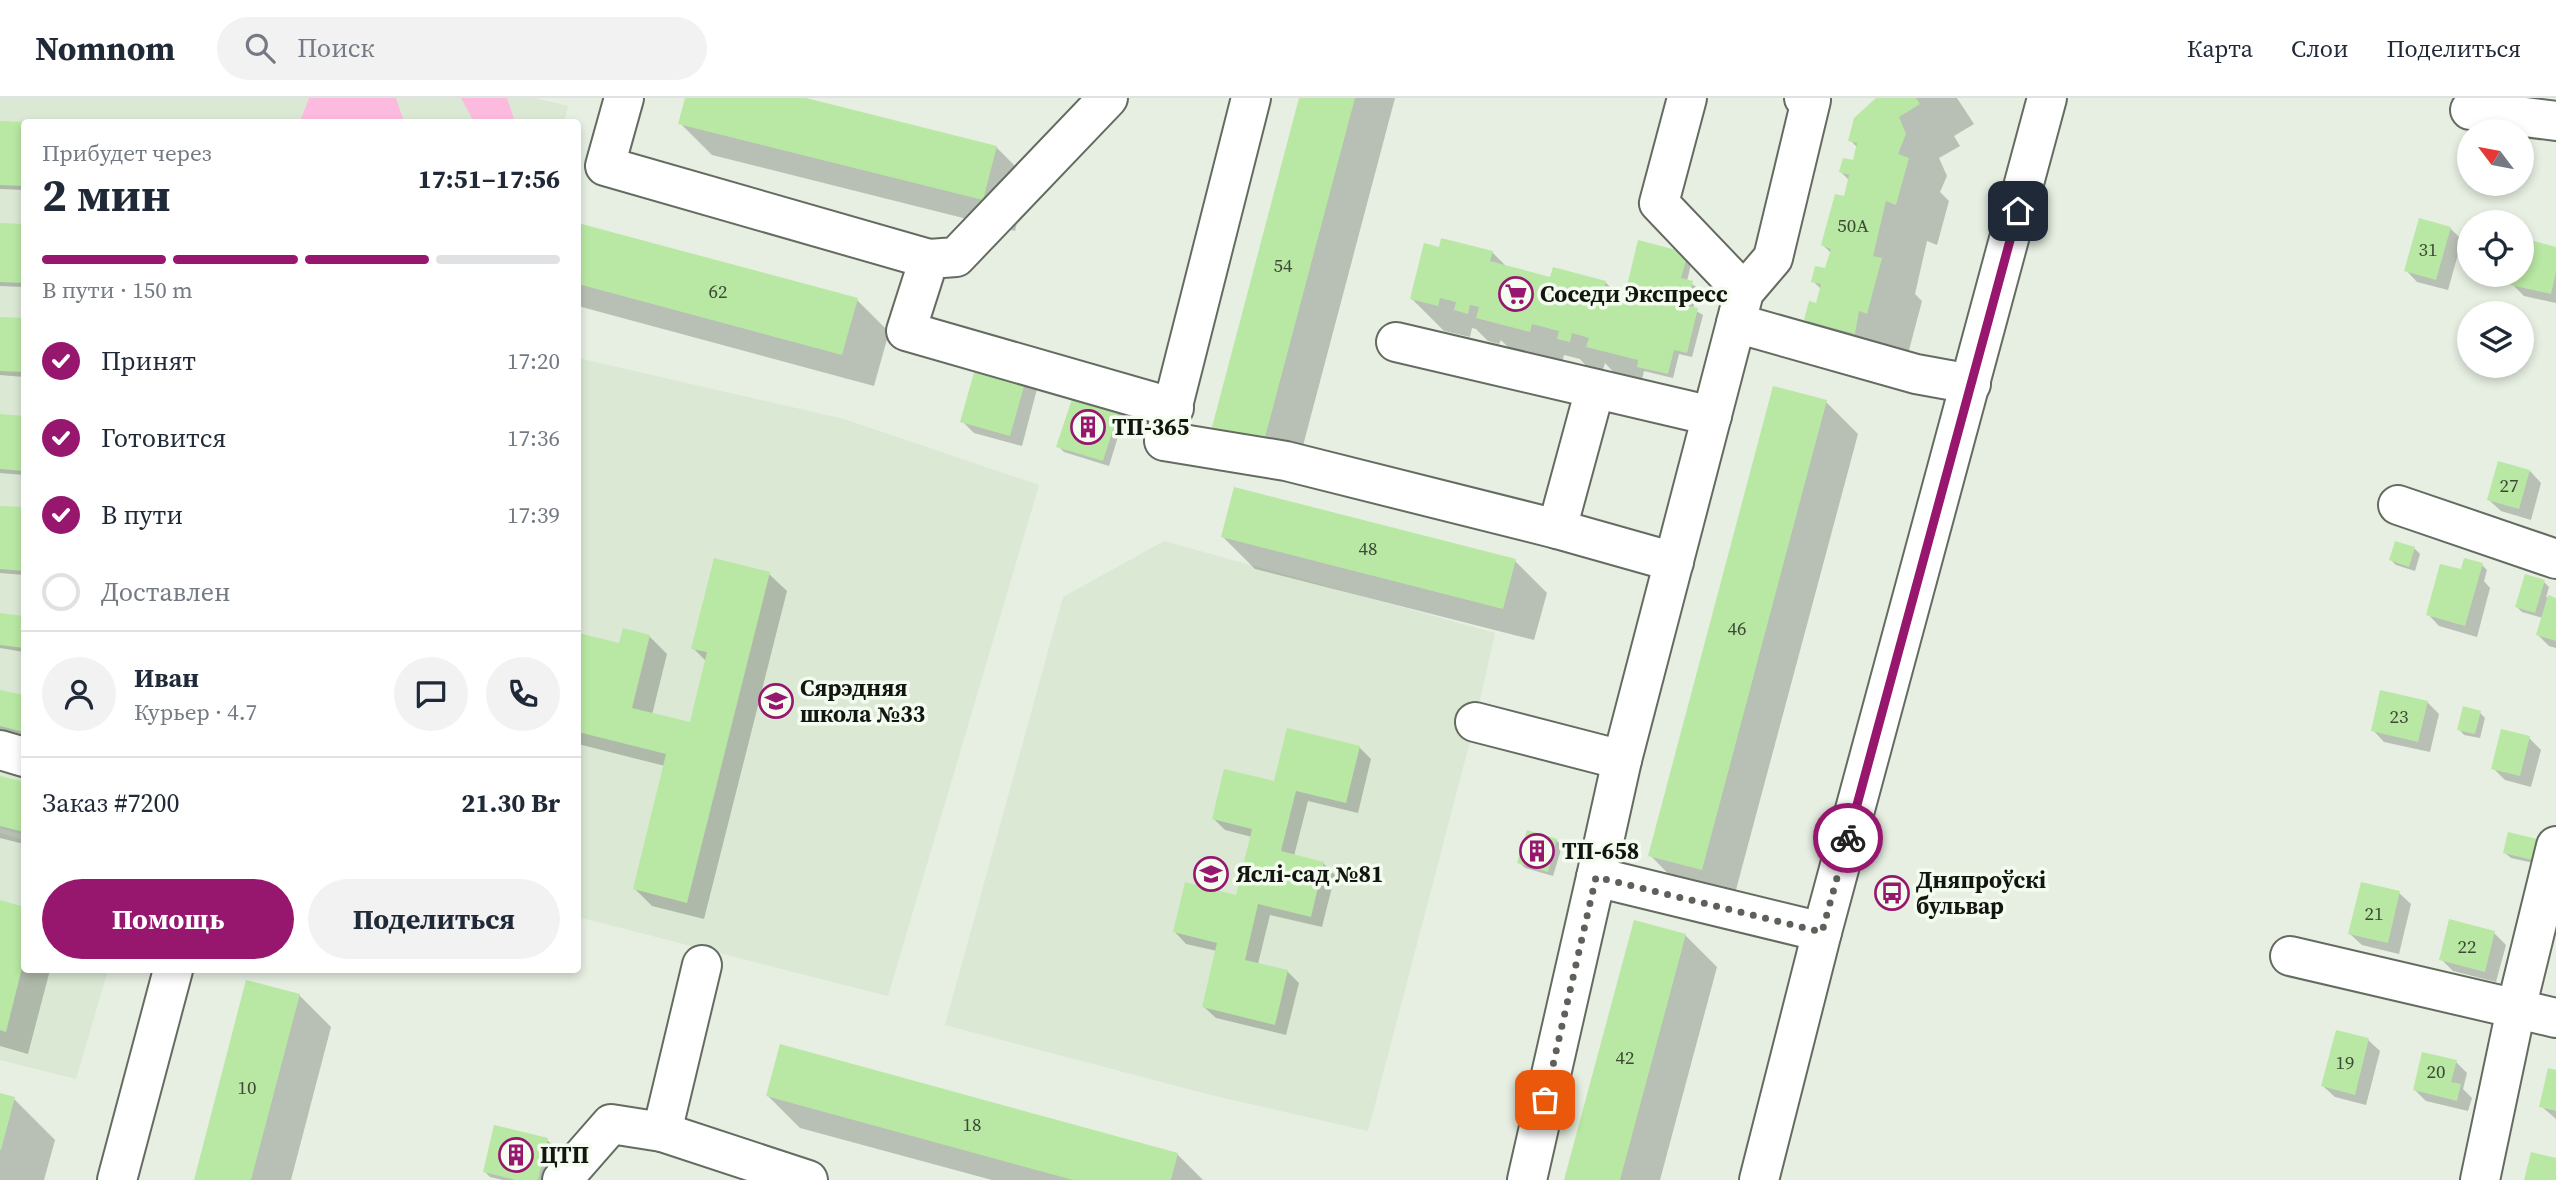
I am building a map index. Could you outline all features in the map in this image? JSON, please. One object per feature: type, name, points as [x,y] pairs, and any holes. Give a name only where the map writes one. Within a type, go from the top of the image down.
[{"type":"street","points":[[624,98],[606,166],[929,258],[956,257],[1108,98]]},
{"type":"street","points":[[1251,98],[1164,441],[1286,461],[1557,529],[1674,562]]},
{"type":"street","points":[[1687,98],[1659,203],[1740,307],[1916,374],[1971,384]]},
{"type":"street","points":[[1527,1180],[1622,760],[1740,307],[1773,258],[1811,100],[1804,98]]},
{"type":"street","points":[[1759,1180],[1822,932],[2047,98]]},
{"type":"street","points":[[2470,110],[2556,121]]},
{"type":"street","points":[[929,258],[906,331],[1174,408]]},
{"type":"street","points":[[1396,342],[1712,416]]},
{"type":"street","points":[[1557,529],[1595,389]]},
{"type":"street","points":[[2398,505],[2556,559]]},
{"type":"street","points":[[1475,722],[1622,760]]},
{"type":"street","points":[[0,750],[21,756]]},
{"type":"street","points":[[2480,1180],[2516,1010],[2556,846]]},
{"type":"street","points":[[1596,877],[1822,932]]},
{"type":"street","points":[[2290,956],[2556,1018]]},
{"type":"street","points":[[662,1132],[702,965]]},
{"type":"street","points":[[117,1180],[172,973]]},
{"type":"street","points":[[562,1180],[611,1124],[662,1132],[808,1180]]},
{"type":"shaded area","points":[[0,98],[535,98],[568,106],[565,119],[21,119],[21,834],[0,828]]},
{"type":"shaded area","points":[[309,98],[396,98],[403,119],[301,119]]},
{"type":"shaded area","points":[[461,98],[507,98],[514,119],[472,119]]},
{"type":"shaded area","name":"Сярэдняя школа №33","points":[[581,359],[844,419],[1039,485],[888,996],[581,918]]},
{"type":"shaded area","name":"Яслі-сад №81","points":[[1164,541],[1495,633],[1475,722],[1368,1131],[1215,1096],[945,1025],[1063,597]]},
{"type":"shaded area","points":[[0,833],[21,839],[21,973],[107,973],[76,1079],[0,1060]]},
{"type":"building","points":[[685,98],[806,98],[997,146],[983,200],[678,124]]},
{"type":"building","points":[[1299,98],[1355,98],[1263,445],[1211,431]]},
{"type":"building","points":[[1876,98],[1916,98],[1920,104],[1899,117],[1906,134],[1898,154],[1909,158],[1896,205],[1886,201],[1873,256],[1882,258],[1867,314],[1859,311],[1855,334],[1804,320],[1809,301],[1816,303],[1821,284],[1811,282],[1815,266],[1825,268],[1831,249],[1821,245],[1835,194],[1844,196],[1849,175],[1839,172],[1843,158],[1853,160],[1857,143],[1848,141],[1854,118]]},
{"type":"building","points":[[0,121],[21,122],[21,186],[0,185]]},
{"type":"building","points":[[2419,218],[2451,227],[2436,280],[2404,271]]},
{"type":"building","points":[[0,223],[21,224],[21,283],[0,282]]},
{"type":"building","points":[[581,224],[858,298],[842,355],[581,285]]},
{"type":"building","points":[[1441,238],[1493,251],[1490,261],[1550,277],[1553,267],[1606,281],[1603,293],[1624,298],[1638,240],[1688,253],[1681,278],[1693,281],[1688,306],[1698,308],[1687,353],[1674,350],[1668,374],[1637,367],[1638,360],[1586,347],[1589,338],[1572,333],[1570,342],[1557,339],[1559,331],[1532,324],[1530,332],[1476,318],[1479,307],[1470,305],[1468,314],[1454,310],[1456,302],[1440,298],[1438,306],[1410,299],[1424,243],[1439,247]]},
{"type":"building","points":[[2534,241],[2556,247],[2556,272],[2551,294],[2519,287],[2534,287]]},
{"type":"building","points":[[0,317],[21,318],[21,372],[0,371]]},
{"type":"building","points":[[977,362],[1027,376],[1010,436],[960,422]]},
{"type":"building","points":[[1773,386],[1827,400],[1702,870],[1648,856]]},
{"type":"building","name":"ТП-365","points":[[1074,393],[1120,407],[1103,461],[1056,447]]},
{"type":"building","points":[[0,414],[21,416],[21,471],[0,469]]},
{"type":"building","points":[[2498,461],[2530,470],[2519,509],[2487,500]]},
{"type":"building","points":[[1234,487],[1516,559],[1503,609],[1221,537]]},
{"type":"building","points":[[0,506],[21,507],[21,571],[0,569]]},
{"type":"building","points":[[2395,541],[2415,547],[2409,567],[2389,560]]},
{"type":"building","points":[[714,558],[770,572],[687,903],[633,889],[666,754],[581,733],[581,634],[619,643],[623,628],[650,635],[632,708],[690,722],[707,652],[691,649]]},
{"type":"building","points":[[2464,558],[2483,563],[2465,626],[2426,615],[2440,564],[2461,569]]},
{"type":"building","points":[[2525,574],[2545,580],[2535,613],[2515,607]]},
{"type":"building","points":[[2548,595],[2556,598],[2556,641],[2536,635]]},
{"type":"building","points":[[0,613],[21,616],[21,648],[0,645]]},
{"type":"building","points":[[0,690],[21,694],[21,731],[0,726]]},
{"type":"building","points":[[2380,690],[2428,701],[2418,742],[2371,731]]},
{"type":"building","points":[[2463,706],[2481,711],[2475,734],[2457,730]]},
{"type":"building","points":[[1287,728],[1360,746],[1346,803],[1296,791],[1281,851],[1324,862],[1311,917],[1258,904],[1245,960],[1288,970],[1275,1025],[1202,1007],[1217,943],[1173,932],[1185,882],[1236,895],[1252,829],[1212,819],[1224,769],[1274,781]]},
{"type":"building","points":[[2501,729],[2530,736],[2520,776],[2491,769]]},
{"type":"building","points":[[0,776],[21,781],[21,831],[0,826]]},
{"type":"building","name":"ТП-658","points":[[1527,830],[1557,839],[1548,872],[1517,863]]},
{"type":"building","points":[[2508,832],[2537,839],[2533,860],[2503,853]]},
{"type":"building","points":[[2361,882],[2400,891],[2388,943],[2348,934]]},
{"type":"building","points":[[0,900],[21,906],[21,972],[6,1032],[0,1030]]},
{"type":"building","points":[[2449,919],[2495,931],[2485,972],[2439,960]]},
{"type":"building","points":[[1634,920],[1686,934],[1620,1180],[1564,1180]]},
{"type":"building","points":[[246,980],[300,994],[251,1180],[194,1180]]},
{"type":"building","points":[[2336,1030],[2369,1038],[2355,1095],[2321,1086]]},
{"type":"building","points":[[780,1044],[1178,1153],[1171,1180],[1073,1180],[766,1096]]},
{"type":"building","points":[[2422,1052],[2457,1060],[2451,1082],[2461,1084],[2457,1101],[2413,1090]]},
{"type":"building","points":[[2548,1068],[2556,1070],[2556,1111],[2539,1107]]},
{"type":"building","points":[[0,1093],[15,1097],[1,1150],[0,1150]]},
{"type":"building","name":"ЦТП","points":[[494,1125],[548,1138],[538,1180],[516,1180],[483,1172]]},
{"type":"building","points":[[2531,1152],[2556,1158],[2556,1180],[2524,1180]]},
{"type":"way so far","points":[[1545,1100],[1596,877],[1822,932],[1848,838]]},
{"type":"place","name":"Соседи Экспресс","points":[[1516,294]]},
{"type":"place","name":"ТП-365","points":[[1088,427]]},
{"type":"place","name":"Сярэдняя школа №33","points":[[776,701]]},
{"type":"place","name":"ТП-658","points":[[1537,851]]},
{"type":"place","name":"Яслі-сад №81","points":[[1211,874]]},
{"type":"place","name":"Дняпроўскі бульвар","points":[[1892,893]]},
{"type":"place","name":"ЦТП","points":[[516,1155]]},
{"type":"route","points":[[1848,838],[2018,211]]}]
